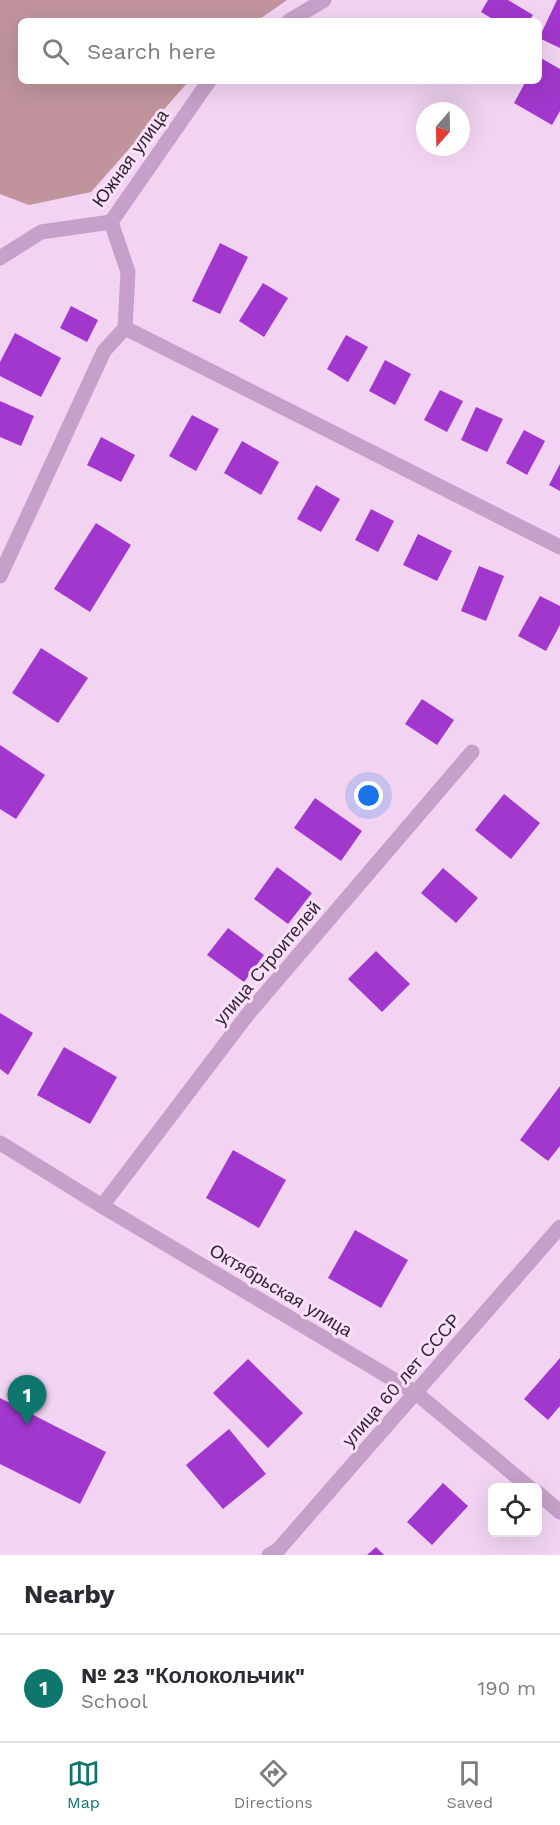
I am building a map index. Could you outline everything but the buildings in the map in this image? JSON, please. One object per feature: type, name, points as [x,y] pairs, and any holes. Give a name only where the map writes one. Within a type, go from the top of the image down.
[{"type":"street","points":[[294,18],[324,0]]},
{"type":"street","name":"Южная улица","points":[[0,258],[41,232],[111,222],[207,84]]},
{"type":"street","points":[[0,576],[104,351],[125,328],[128,272],[111,222]]},
{"type":"street","points":[[125,328],[560,547]]},
{"type":"street","name":"улица Строителей","points":[[102,1206],[248,1014],[472,752]]},
{"type":"street","name":"Октябрьская улица","points":[[0,1143],[416,1393],[524,1483]]},
{"type":"street","name":"улица 60 лет СССР","points":[[269,1555],[278,1550],[560,1227]]},
{"type":"street","points":[[542,1497],[560,1512]]},
{"type":"shaded area","points":[[0,0],[287,0],[261,18],[18,18],[18,84],[186,84],[91,192],[29,205],[0,194]]},
{"type":"place","name":"№ 23 \"Колокольчик\"","points":[[27,1425]]}]
